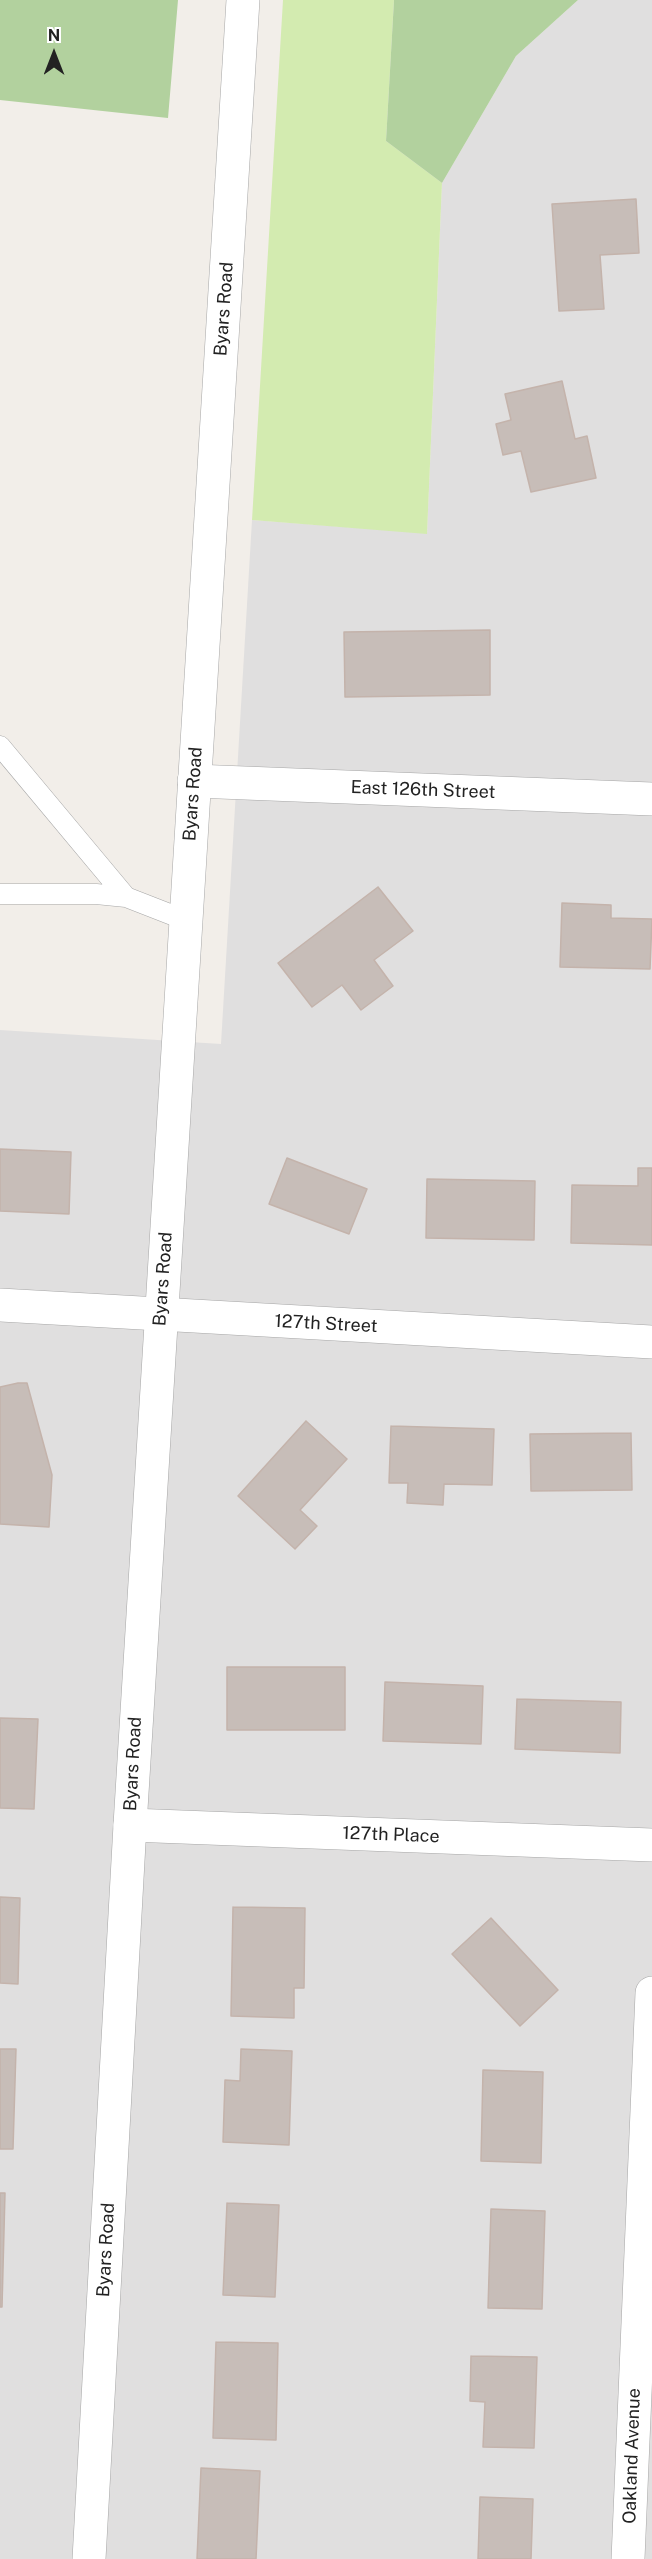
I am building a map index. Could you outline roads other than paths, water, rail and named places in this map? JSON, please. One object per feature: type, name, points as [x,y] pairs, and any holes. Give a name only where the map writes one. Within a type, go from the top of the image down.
[{"type":"street","name":"Byars Road","points":[[89,2559],[130,1825],[243,0]]},
{"type":"street","name":"East 126th Street","points":[[194,781],[652,799]]},
{"type":"street","name":"127th Street","points":[[0,1305],[652,1342]]},
{"type":"street","name":"127th Place","points":[[130,1825],[652,1845]]},
{"type":"street","name":"Oakland Avenue","points":[[628,2559],[652,1993]]},
{"type":"lane","points":[[0,746],[126,897]]},
{"type":"lane","points":[[0,894],[96,894],[126,897],[185,920]]}]
